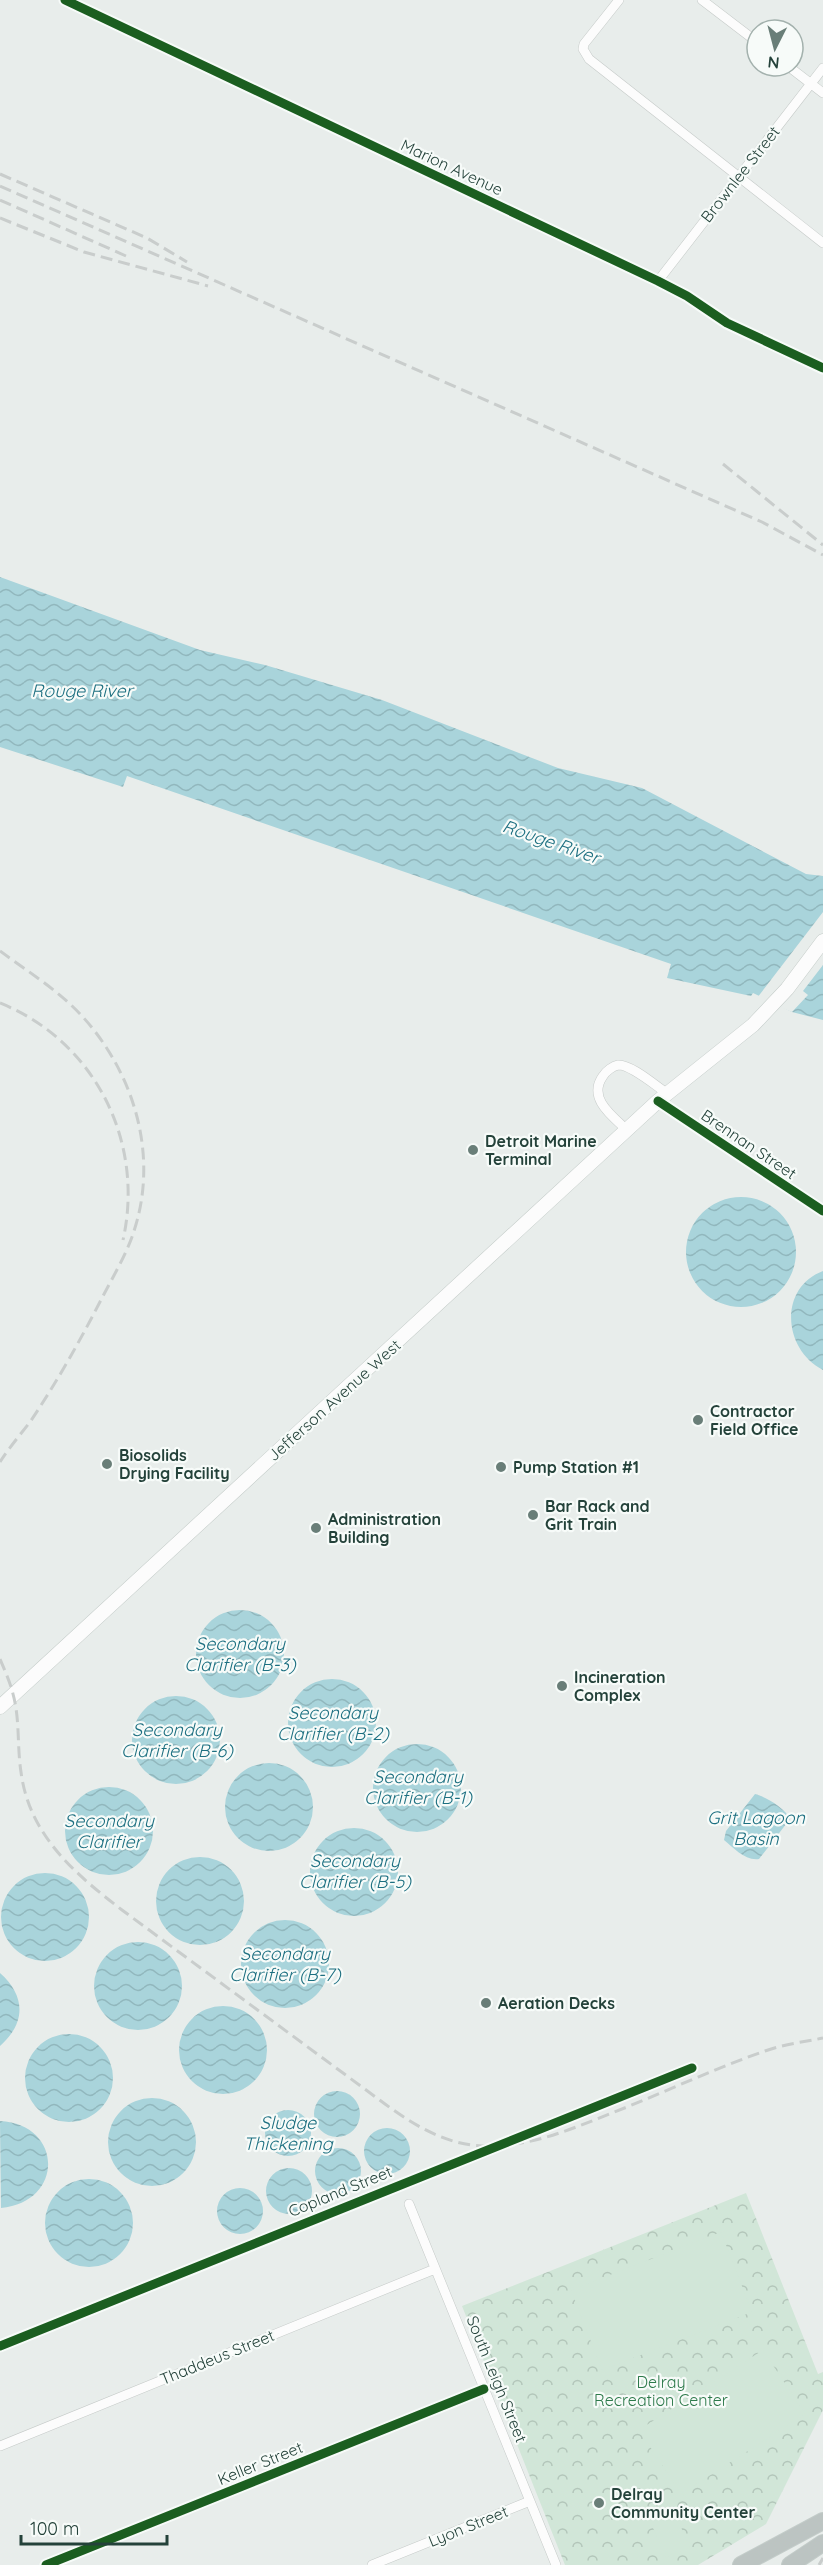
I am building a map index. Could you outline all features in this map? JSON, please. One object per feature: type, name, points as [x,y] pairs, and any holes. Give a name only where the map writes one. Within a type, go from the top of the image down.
[{"type":"highway","points":[[741,2565],[823,2521]]},
{"type":"highway","points":[[790,2565],[823,2543]]},
{"type":"main road","name":"Jefferson Avenue West","points":[[0,1707],[663,1097],[753,1025],[823,941]]},
{"type":"street","name":"Marion Avenue","points":[[65,0],[658,281],[687,296],[727,323],[823,368]]},
{"type":"street","points":[[619,0],[583,46],[589,59],[823,243]]},
{"type":"street","points":[[702,0],[745,33]]},
{"type":"street","name":"Brownlee Street","points":[[658,281],[823,68]]},
{"type":"street","points":[[804,78],[823,93]]},
{"type":"street","name":"Brennan Street","points":[[627,1130],[604,1109],[597,1090],[606,1071],[618,1065],[630,1068],[663,1097],[823,1211]]},
{"type":"street","name":"Copland Street","points":[[0,2346],[692,2068]]},
{"type":"street","name":"South Leigh Street","points":[[409,2204],[556,2565]]},
{"type":"street","name":"Thaddeus Street","points":[[0,2446],[435,2269]]},
{"type":"street","name":"Keller Street","points":[[46,2565],[484,2389]]},
{"type":"street","name":"Lyon Street","points":[[372,2565],[530,2501]]},
{"type":"green space","name":"Delray Recreation Center","points":[[746,2193],[818,2374],[823,2372],[823,2410],[766,2524],[698,2565],[565,2565],[462,2306]]},
{"type":"green space","points":[[721,2232],[752,2312],[602,2370],[571,2290]]},
{"type":"green space","points":[[763,2350],[805,2414],[681,2494],[639,2430]]},
{"type":"green space","points":[[674,2511],[690,2548],[666,2558],[650,2521]]},
{"type":"water","name":"Rouge River","points":[[0,577],[200,650],[265,665],[382,700],[558,768],[642,788],[806,874],[823,876],[823,1020],[792,1012],[753,993],[751,996],[667,978],[671,964],[127,776],[123,787],[0,747]]},
{"type":"water","points":[[741,1197],[762,1202],[780,1213],[791,1231],[796,1252],[791,1273],[780,1291],[762,1302],[741,1307],[720,1302],[702,1291],[691,1273],[686,1252],[691,1231],[702,1213],[720,1202]]},
{"type":"water","points":[[823,1271],[823,1370],[810,1361],[800,1348],[791,1319],[798,1291],[808,1279]]},
{"type":"water","name":"Secondary Clarifier (B-3)","points":[[240,1610],[257,1614],[271,1623],[280,1637],[284,1654],[280,1671],[271,1685],[257,1694],[240,1698],[223,1694],[209,1685],[200,1671],[196,1654],[200,1637],[209,1623],[223,1614]]},
{"type":"water","name":"Secondary Clarifier (B-2)","points":[[332,1679],[349,1683],[363,1692],[372,1706],[376,1723],[372,1740],[363,1754],[349,1763],[332,1767],[315,1763],[301,1754],[292,1740],[288,1723],[292,1706],[301,1692],[315,1683]]},
{"type":"water","name":"Secondary Clarifier (B-6)","points":[[176,1696],[193,1700],[207,1709],[216,1723],[220,1740],[216,1757],[207,1771],[193,1780],[176,1784],[159,1780],[145,1771],[136,1757],[132,1740],[136,1723],[145,1709],[159,1700]]},
{"type":"water","name":"Secondary Clarifier (B-1)","points":[[417,1744],[434,1748],[448,1757],[457,1771],[461,1788],[457,1805],[448,1819],[434,1828],[417,1832],[400,1828],[386,1819],[377,1805],[373,1788],[377,1771],[386,1757],[400,1748]]},
{"type":"water","name":"Secondary Clarifier (B-5)","points":[[269,1763],[286,1767],[300,1776],[309,1790],[313,1807],[309,1824],[300,1838],[286,1847],[269,1851],[252,1847],[238,1838],[229,1824],[225,1807],[229,1790],[238,1776],[252,1767]]},
{"type":"water","name":"Secondary Clarifier","points":[[109,1787],[126,1791],[140,1800],[149,1814],[153,1831],[149,1848],[140,1862],[126,1871],[109,1875],[92,1871],[78,1862],[69,1848],[65,1831],[69,1814],[78,1800],[92,1791]]},
{"type":"water","name":"Grit Lagoon Basin","points":[[755,1794],[775,1804],[790,1819],[759,1859],[744,1856],[724,1840],[726,1831]]},
{"type":"water","name":"Secondary Clarifier (B-5)","points":[[354,1828],[371,1832],[385,1841],[394,1855],[398,1872],[394,1889],[385,1903],[371,1912],[354,1916],[337,1912],[323,1903],[314,1889],[310,1872],[314,1855],[323,1841],[337,1832]]},
{"type":"water","name":"Secondary Clarifier","points":[[200,1857],[217,1861],[231,1870],[240,1884],[244,1901],[240,1918],[231,1932],[217,1941],[200,1945],[183,1941],[169,1932],[160,1918],[156,1901],[160,1884],[169,1870],[183,1861]]},
{"type":"water","name":"Secondary Clarifier","points":[[45,1873],[62,1877],[76,1886],[85,1900],[89,1917],[85,1934],[76,1948],[62,1957],[45,1961],[28,1957],[14,1948],[5,1934],[1,1917],[5,1900],[14,1886],[28,1877]]},
{"type":"water","name":"Secondary Clarifier (B-7)","points":[[285,1920],[302,1924],[316,1933],[325,1947],[329,1964],[325,1981],[316,1995],[302,2004],[285,2008],[268,2004],[254,1995],[245,1981],[241,1964],[245,1947],[254,1933],[268,1924]]},
{"type":"water","points":[[138,1942],[155,1946],[169,1955],[178,1969],[182,1986],[178,2003],[169,2017],[155,2026],[138,2030],[121,2026],[107,2017],[98,2003],[94,1986],[98,1969],[107,1955],[121,1946]]},
{"type":"water","points":[[0,1973],[15,1991],[20,2009],[15,2028],[0,2046]]},
{"type":"water","points":[[223,2006],[240,2010],[254,2019],[263,2033],[267,2050],[263,2067],[254,2081],[240,2090],[223,2094],[206,2090],[192,2081],[183,2067],[179,2050],[183,2033],[192,2019],[206,2010]]},
{"type":"water","points":[[69,2034],[86,2038],[100,2047],[109,2061],[113,2078],[109,2095],[100,2109],[86,2118],[69,2122],[52,2118],[38,2109],[29,2095],[25,2078],[29,2061],[38,2047],[52,2038]]},
{"type":"water","name":"Sludge Thickening","points":[[337,2091],[346,2092],[354,2097],[359,2105],[359,2123],[354,2131],[346,2136],[337,2137],[328,2136],[320,2131],[315,2123],[314,2114],[315,2105],[320,2097],[328,2092]]},
{"type":"water","points":[[152,2098],[169,2102],[183,2111],[192,2125],[196,2142],[192,2159],[183,2173],[169,2182],[152,2186],[135,2182],[121,2173],[112,2159],[108,2142],[112,2125],[121,2111],[135,2102]]},
{"type":"water","name":"Sludge Thickening","points":[[288,2110],[297,2111],[305,2116],[310,2124],[310,2142],[305,2150],[297,2155],[288,2156],[279,2155],[271,2150],[266,2142],[265,2133],[266,2124],[271,2116],[279,2111]]},
{"type":"water","points":[[0,2121],[21,2125],[36,2135],[45,2148],[48,2163],[45,2179],[37,2192],[22,2203],[1,2208]]},
{"type":"water","name":"Sludge Thickening","points":[[387,2128],[396,2129],[404,2134],[409,2142],[409,2160],[404,2168],[396,2173],[387,2174],[378,2173],[370,2168],[365,2160],[364,2151],[365,2142],[370,2134],[378,2129]]},
{"type":"water","name":"Sludge Thickening","points":[[338,2148],[347,2149],[355,2154],[360,2162],[360,2180],[355,2188],[347,2193],[338,2194],[329,2193],[321,2188],[316,2180],[315,2171],[316,2162],[321,2154],[329,2149]]},
{"type":"water","name":"Sludge Thickening","points":[[289,2168],[298,2169],[306,2174],[311,2182],[311,2200],[306,2208],[298,2213],[289,2214],[280,2213],[272,2208],[267,2200],[266,2191],[267,2182],[272,2174],[280,2169]]},
{"type":"water","points":[[89,2179],[106,2183],[120,2192],[129,2206],[133,2223],[129,2240],[120,2254],[106,2263],[89,2267],[72,2263],[58,2254],[49,2240],[45,2223],[49,2206],[58,2192],[72,2183]]},
{"type":"water","name":"Sludge Thickening","points":[[240,2188],[249,2189],[257,2194],[262,2202],[262,2220],[257,2228],[249,2233],[240,2234],[231,2233],[223,2228],[218,2220],[217,2211],[218,2202],[223,2194],[231,2189]]},
{"type":"pier","points":[[823,912],[823,965],[803,991],[808,995],[792,1012],[757,998]]},
{"type":"railway","points":[[0,174],[147,238],[187,262]]},
{"type":"railway","points":[[0,186],[762,522],[823,555]]},
{"type":"railway","points":[[0,200],[126,256]]},
{"type":"railway","points":[[0,218],[84,252],[208,286]]},
{"type":"railway","points":[[723,464],[823,545]]},
{"type":"railway","points":[[0,951],[63,998],[100,1038],[116,1063],[137,1116],[144,1173],[141,1202],[134,1231],[120,1264],[59,1376],[30,1422],[0,1462]]},
{"type":"railway","points":[[0,1003],[33,1020],[62,1042],[86,1069],[105,1099],[119,1132],[126,1167],[128,1203],[123,1240]]},
{"type":"railway","points":[[0,1659],[15,1704],[21,1772],[26,1795],[44,1834],[71,1867],[122,1910],[385,2104],[436,2135],[459,2143],[490,2146],[543,2138],[595,2120],[765,2051],[823,2038]]},
{"type":"railway","points":[[819,2565],[823,2558]]},
{"type":"cycle path","points":[[65,0],[658,281],[687,296],[727,323],[823,368]]},
{"type":"cycle path","points":[[658,1101],[823,1211]]},
{"type":"cycle path","points":[[0,2346],[692,2068]]},
{"type":"cycle path","points":[[46,2565],[484,2389]]},
{"type":"place","name":"Detroit Marine Terminal","points":[[473,1150]]},
{"type":"place","name":"Contractor Field Office","points":[[698,1420]]},
{"type":"place","name":"Biosolids Drying Facility","points":[[107,1464]]},
{"type":"place","name":"Pump Station #1","points":[[501,1467]]},
{"type":"place","name":"Bar Rack and Grit Train","points":[[533,1515]]},
{"type":"place","name":"Administration Building","points":[[316,1528]]},
{"type":"place","name":"Incineration Complex","points":[[562,1686]]},
{"type":"place","name":"Aeration Decks","points":[[486,2003]]},
{"type":"place","name":"Delray Community Center","points":[[599,2503]]}]
